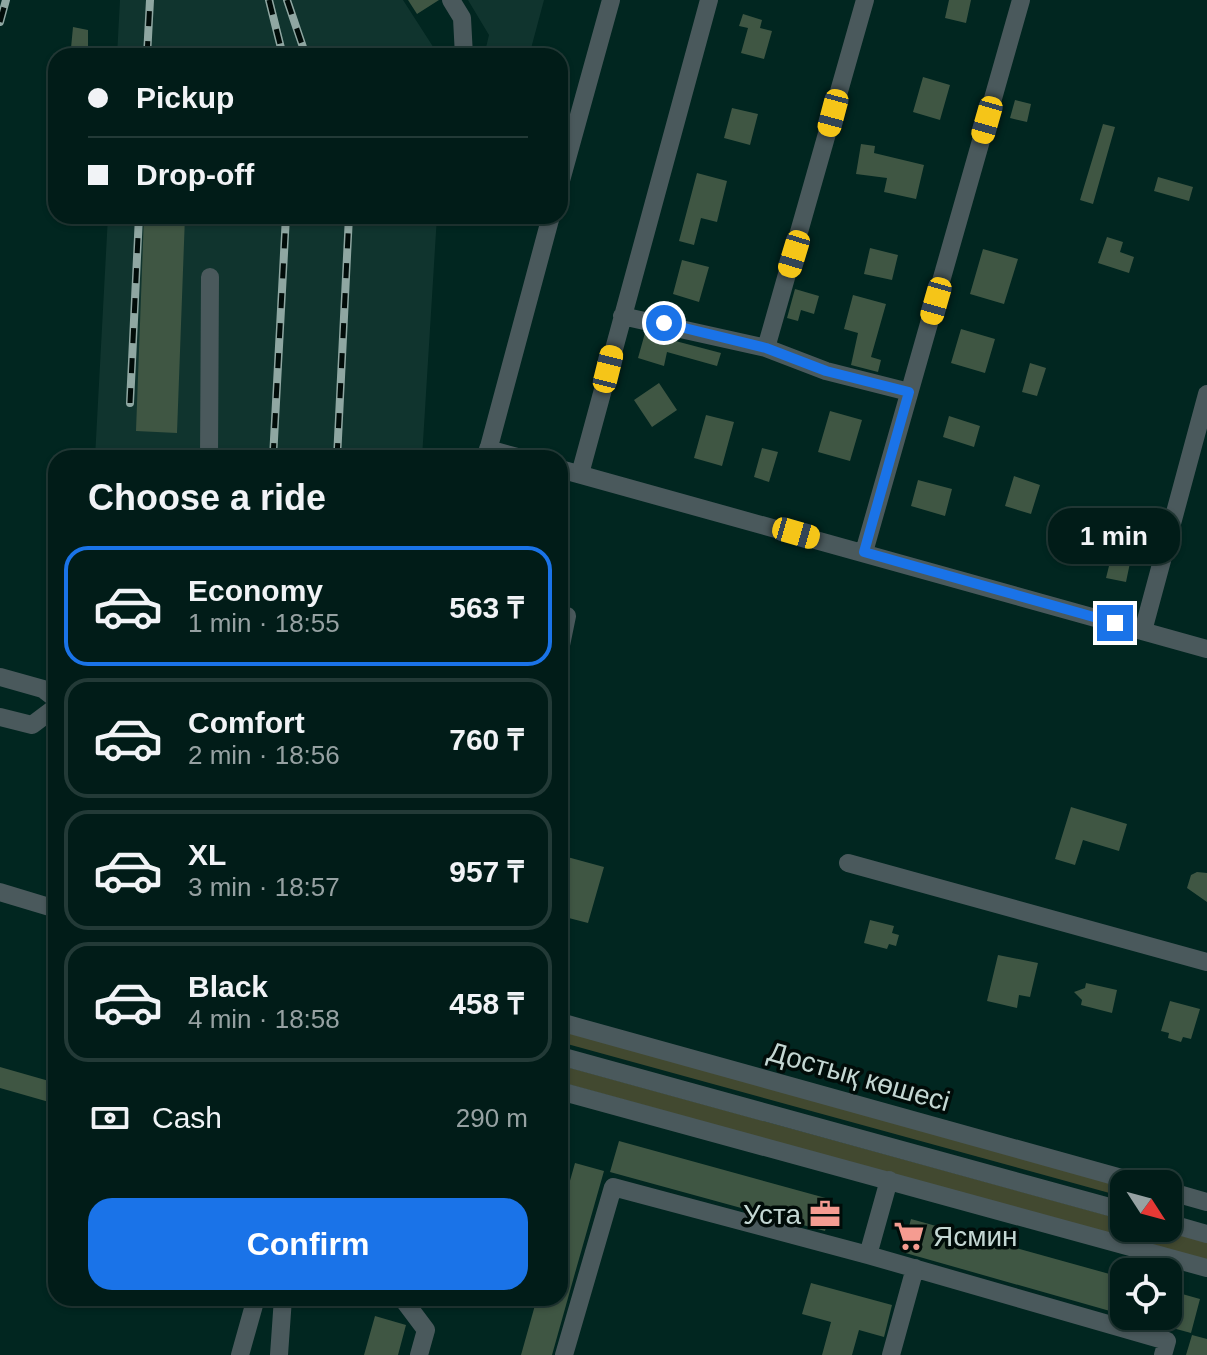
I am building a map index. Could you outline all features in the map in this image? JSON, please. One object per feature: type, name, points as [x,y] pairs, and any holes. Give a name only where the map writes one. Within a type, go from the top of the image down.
[{"type":"street","points":[[451,0],[462,18],[464,48]]},
{"type":"street","points":[[568,135],[611,0]]},
{"type":"street","points":[[580,474],[709,0]]},
{"type":"street","points":[[766,348],[865,0]]},
{"type":"street","points":[[864,552],[1021,0]]},
{"type":"street","points":[[488,450],[549,224]]},
{"type":"street","points":[[209,450],[210,277]]},
{"type":"street","points":[[622,316],[766,348],[826,371],[909,392]]},
{"type":"street","points":[[1143,631],[1207,394]]},
{"type":"street","points":[[568,471],[1207,649]]},
{"type":"street","points":[[0,677],[48,693]]},
{"type":"street","points":[[0,717],[32,725],[48,713]]},
{"type":"street","points":[[848,863],[1207,962]]},
{"type":"street","points":[[0,892],[48,907]]},
{"type":"street","name":"Достық көшесі","points":[[568,1024],[1110,1175]]},
{"type":"street","points":[[568,1058],[1110,1207]]},
{"type":"street","points":[[568,1093],[1207,1268]]},
{"type":"street","points":[[868,1255],[889,1180]]},
{"type":"street","points":[[564,1355],[613,1187],[915,1268],[1167,1341],[1163,1355]]},
{"type":"street","points":[[1182,1195],[1207,1202]]},
{"type":"street","points":[[1182,1227],[1207,1234]]},
{"type":"street","points":[[891,1355],[915,1268]]},
{"type":"street","points":[[240,1355],[254,1306]]},
{"type":"street","points":[[250,1320],[276,1306]]},
{"type":"street","points":[[279,1355],[281,1306]]},
{"type":"street","points":[[408,1306],[426,1330],[419,1355]]},
{"type":"shaded area","points":[[120,0],[403,0],[434,48],[117,48]]},
{"type":"shaded area","points":[[468,0],[544,0],[531,48],[486,48],[489,35]]},
{"type":"shaded area","points":[[108,224],[437,224],[422,450],[95,450]]},
{"type":"green space","points":[[568,1032],[1110,1182],[1110,1193],[568,1044]]},
{"type":"green space","points":[[568,1067],[1110,1216],[1110,1235],[568,1084]]},
{"type":"green space","points":[[1182,1236],[1207,1242],[1207,1262],[1135,1242],[1182,1242]]},
{"type":"building","points":[[408,0],[439,0],[417,14]]},
{"type":"building","points":[[949,0],[971,0],[966,23],[945,18]]},
{"type":"building","points":[[743,14],[762,20],[760,28],[772,31],[764,59],[741,53],[748,28],[739,26]]},
{"type":"building","points":[[73,27],[88,30],[88,47],[71,48]]},
{"type":"building","points":[[923,77],[950,85],[940,120],[913,112]]},
{"type":"building","points":[[1015,100],[1031,104],[1027,122],[1010,118]]},
{"type":"building","points":[[732,108],[758,114],[750,145],[724,138]]},
{"type":"building","points":[[1103,124],[1115,127],[1093,204],[1080,200]]},
{"type":"building","points":[[861,144],[875,146],[874,153],[924,165],[916,199],[884,192],[887,178],[856,174]]},
{"type":"building","points":[[697,173],[727,181],[717,222],[701,218],[694,245],[679,241]]},
{"type":"building","points":[[1158,177],[1193,187],[1189,201],[1154,191]]},
{"type":"building","points":[[144,224],[185,224],[177,433],[136,431]]},
{"type":"building","points":[[1107,237],[1123,242],[1120,252],[1134,257],[1129,273],[1098,263]]},
{"type":"building","points":[[870,248],[898,255],[892,280],[864,274]]},
{"type":"building","points":[[983,249],[1018,259],[1004,304],[970,294]]},
{"type":"building","points":[[682,260],[709,267],[699,302],[673,294]]},
{"type":"building","points":[[795,289],[819,296],[814,314],[801,310],[798,321],[787,318]]},
{"type":"building","points":[[853,295],[886,304],[871,357],[881,360],[878,372],[851,365],[858,333],[844,329]]},
{"type":"building","points":[[961,329],[995,339],[985,373],[951,363]]},
{"type":"building","points":[[645,333],[721,353],[717,366],[667,352],[664,366],[638,358]]},
{"type":"building","points":[[1030,363],[1046,368],[1037,396],[1022,392]]},
{"type":"building","points":[[659,383],[677,410],[652,427],[634,400]]},
{"type":"building","points":[[830,411],[862,420],[850,461],[818,452]]},
{"type":"building","points":[[706,415],[734,422],[722,466],[694,458]]},
{"type":"building","points":[[949,416],[980,426],[974,447],[943,437]]},
{"type":"building","points":[[762,448],[778,452],[769,482],[754,477]]},
{"type":"building","points":[[1014,476],[1040,485],[1031,514],[1005,506]]},
{"type":"building","points":[[918,480],[952,489],[945,516],[911,506]]},
{"type":"building","points":[[1070,526],[1106,536],[1101,556],[1064,547]]},
{"type":"building","points":[[1112,554],[1131,558],[1126,582],[1106,578]]},
{"type":"building","points":[[1071,807],[1127,824],[1119,851],[1083,840],[1075,865],[1055,859]]},
{"type":"building","points":[[568,857],[604,867],[588,923],[568,918]]},
{"type":"building","points":[[1207,873],[1207,902],[1187,888],[1191,875]]},
{"type":"building","points":[[870,920],[894,926],[892,933],[899,935],[896,946],[889,944],[887,949],[864,943]]},
{"type":"building","points":[[998,955],[1038,963],[1030,997],[1019,995],[1017,1008],[987,1001]]},
{"type":"building","points":[[1086,983],[1117,990],[1112,1013],[1081,1005],[1082,1000],[1074,992],[1085,988]]},
{"type":"building","points":[[1170,1001],[1200,1009],[1191,1039],[1183,1037],[1181,1042],[1168,1038],[1169,1033],[1161,1031]]},
{"type":"building","points":[[0,1067],[48,1081],[48,1102],[0,1088]]},
{"type":"building","points":[[619,1141],[833,1200],[825,1231],[610,1172]]},
{"type":"building","points":[[575,1163],[604,1171],[568,1298],[568,1188]]},
{"type":"building","points":[[911,1219],[1110,1274],[1110,1311],[902,1252]]},
{"type":"building","points":[[811,1283],[892,1305],[884,1337],[859,1330],[852,1355],[822,1355],[831,1322],[802,1314]]},
{"type":"building","points":[[1182,1294],[1200,1299],[1191,1333],[1180,1330]]},
{"type":"building","points":[[535,1306],[566,1306],[552,1355],[521,1355]]},
{"type":"building","points":[[375,1316],[406,1325],[398,1355],[364,1355]]},
{"type":"building","points":[[1192,1335],[1207,1339],[1207,1355],[1186,1355]]},
{"type":"railway","points":[[0,22],[6,0]]},
{"type":"railway","points":[[147,48],[150,0]]},
{"type":"railway","points":[[269,0],[281,48]]},
{"type":"railway","points":[[287,0],[303,48]]},
{"type":"railway","points":[[130,403],[139,224]]},
{"type":"railway","points":[[273,450],[286,224]]},
{"type":"railway","points":[[337,450],[349,224]]},
{"type":"place","name":"Уста","points":[[825,1214]]},
{"type":"place","name":"Ясмин","points":[[909,1236]]},
{"type":"route","points":[[664,323],[766,348],[826,371],[909,392],[864,552],[1115,623]]}]
